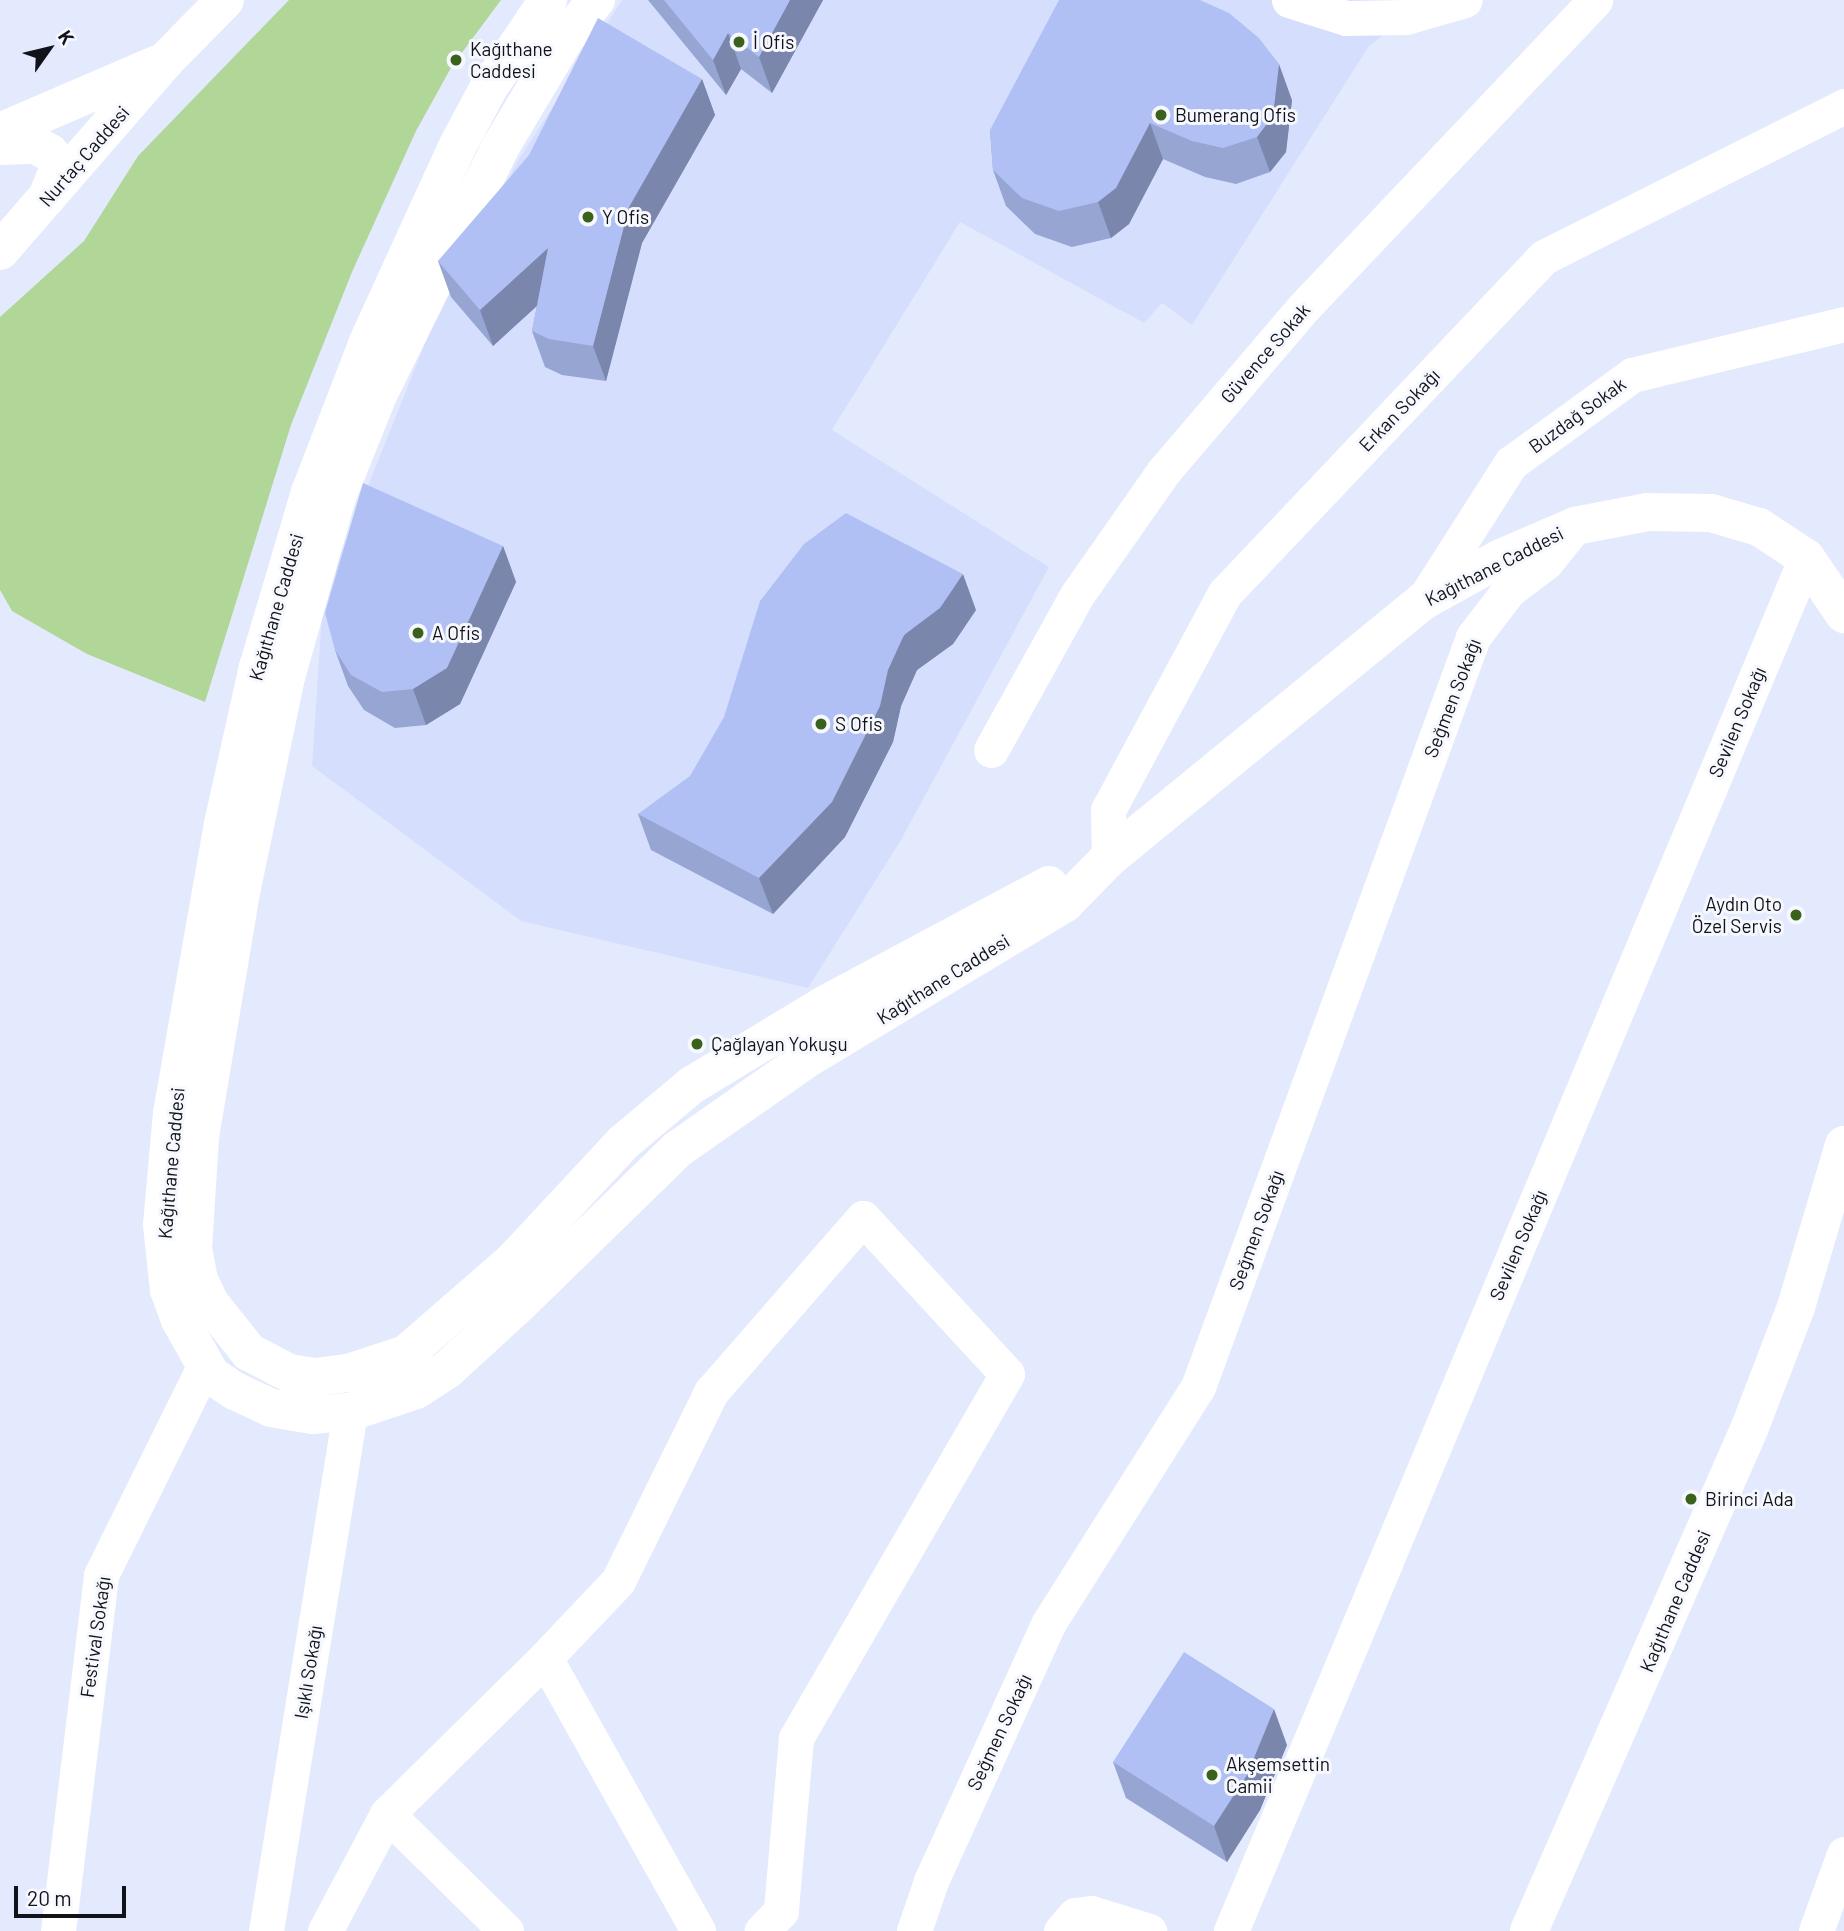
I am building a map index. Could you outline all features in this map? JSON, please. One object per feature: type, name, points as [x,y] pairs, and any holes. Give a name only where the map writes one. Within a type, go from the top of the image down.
[{"type":"main road","name":"Nurtaç Caddesi","points":[[0,251],[166,60],[225,0]]},
{"type":"main road","name":"Kağıthane Caddesi","points":[[548,0],[489,87],[458,145],[368,342],[310,492],[258,667],[223,824],[172,1113],[162,1225],[169,1290],[205,1365],[235,1391],[271,1408],[312,1415],[350,1412],[416,1390],[448,1369],[678,1149],[805,1060],[1065,903],[1109,858],[1423,601],[1501,558],[1575,526],[1648,512],[1711,513],[1759,527],[1806,558],[1844,614]]},
{"type":"main road","name":"Kağıthane Caddesi","points":[[596,0],[565,39],[513,123],[378,394],[337,497],[286,677],[239,905],[195,1192],[193,1249],[199,1280],[229,1331],[267,1364],[289,1373],[315,1377],[348,1373],[407,1354],[441,1328],[512,1262],[624,1143],[692,1085],[824,1005],[1109,858]]},
{"type":"main road","points":[[0,132],[166,60]]},
{"type":"main road","points":[[0,146],[36,145],[50,153],[60,165],[47,198]]},
{"type":"main road","name":"Kağıthane Caddesi","points":[[1530,1931],[1751,1427],[1796,1307],[1844,1145]]},
{"type":"main road","points":[[205,1365],[229,1331]]},
{"type":"main road","points":[[348,1373],[350,1412]]},
{"type":"street","points":[[1289,0],[1346,18],[1406,17],[1465,0]]},
{"type":"street","name":"Güvence Sokak","points":[[991,750],[1077,595],[1163,472],[1304,307],[1595,0]]},
{"type":"street","name":"Erkan Sokağı","points":[[1109,858],[1108,810],[1225,593],[1544,257],[1844,106]]},
{"type":"street","name":"Buzdağ Sokak","points":[[1423,601],[1511,463],[1632,375],[1844,324]]},
{"type":"street","name":"Seğmen Sokağı","points":[[914,1931],[930,1881],[1048,1624],[1198,1387],[1473,637],[1509,590],[1546,562],[1575,526]]},
{"type":"street","name":"Sevilen Sokağı","points":[[1231,1931],[1806,558]]},
{"type":"street","points":[[325,1931],[387,1814],[545,1658],[618,1581],[711,1392],[863,1218],[1007,1374],[796,1738],[781,1912],[761,1931]]},
{"type":"street","name":"Festival Sokağı","points":[[58,1931],[102,1575],[205,1365]]},
{"type":"street","name":"Işıklı Sokağı","points":[[266,1931],[350,1412]]},
{"type":"street","points":[[545,1658],[698,1931]]},
{"type":"street","points":[[387,1814],[506,1931]]},
{"type":"street","points":[[1816,1931],[1844,1854]]},
{"type":"street","points":[[1061,1931],[1075,1915],[1091,1913],[1149,1931]]},
{"type":"shaded area","points":[[622,0],[1430,0],[1369,46],[1192,325],[1162,303],[1144,323],[960,222],[832,430],[1049,567],[901,840],[808,988],[521,921],[312,766],[323,598],[440,306],[519,159]]},
{"type":"green space","points":[[289,0],[501,0],[452,66],[416,131],[352,272],[291,425],[205,702],[87,654],[12,611],[0,590],[0,317],[84,241],[138,156]]},
{"type":"building","points":[[664,0],[790,0],[759,57],[728,33],[713,60]]},
{"type":"building","name":"Bumerang Ofis","points":[[1059,0],[1200,0],[1229,13],[1259,38],[1279,64],[1273,116],[1257,137],[1223,148],[1192,141],[1150,123],[1116,188],[1098,202],[1059,211],[1022,198],[993,170],[990,130]]},
{"type":"building","name":"Y Ofis","points":[[598,18],[702,79],[629,207],[593,346],[549,339],[532,331],[548,248],[480,310],[438,261],[529,155]]},
{"type":"building","name":"A Ofis","points":[[363,483],[503,546],[447,668],[413,689],[382,692],[351,675],[335,650],[325,613]]},
{"type":"building","name":"S Ofis","points":[[846,513],[963,574],[940,608],[904,635],[888,670],[880,706],[832,802],[759,878],[638,814],[690,776],[724,717],[760,601],[804,544]]},
{"type":"building","name":"Akşemsettin Camii","points":[[1184,1652],[1274,1709],[1247,1775],[1214,1826],[1113,1762]]},
{"type":"place","name":"İ Ofis","points":[[739,42]]},
{"type":"place","name":"Kağıthane Caddesi","points":[[456,60]]},
{"type":"place","name":"Bumerang Ofis","points":[[1161,115]]},
{"type":"place","name":"Y Ofis","points":[[588,217]]},
{"type":"place","name":"A Ofis","points":[[418,633]]},
{"type":"place","name":"S Ofis","points":[[821,724]]},
{"type":"place","name":"Aydın Oto Özel Servis","points":[[1796,915]]},
{"type":"place","name":"Çağlayan Yokuşu","points":[[697,1044]]},
{"type":"place","name":"Birinci Ada","points":[[1691,1499]]},
{"type":"place","name":"Akşemsettin Camii","points":[[1212,1775]]}]
